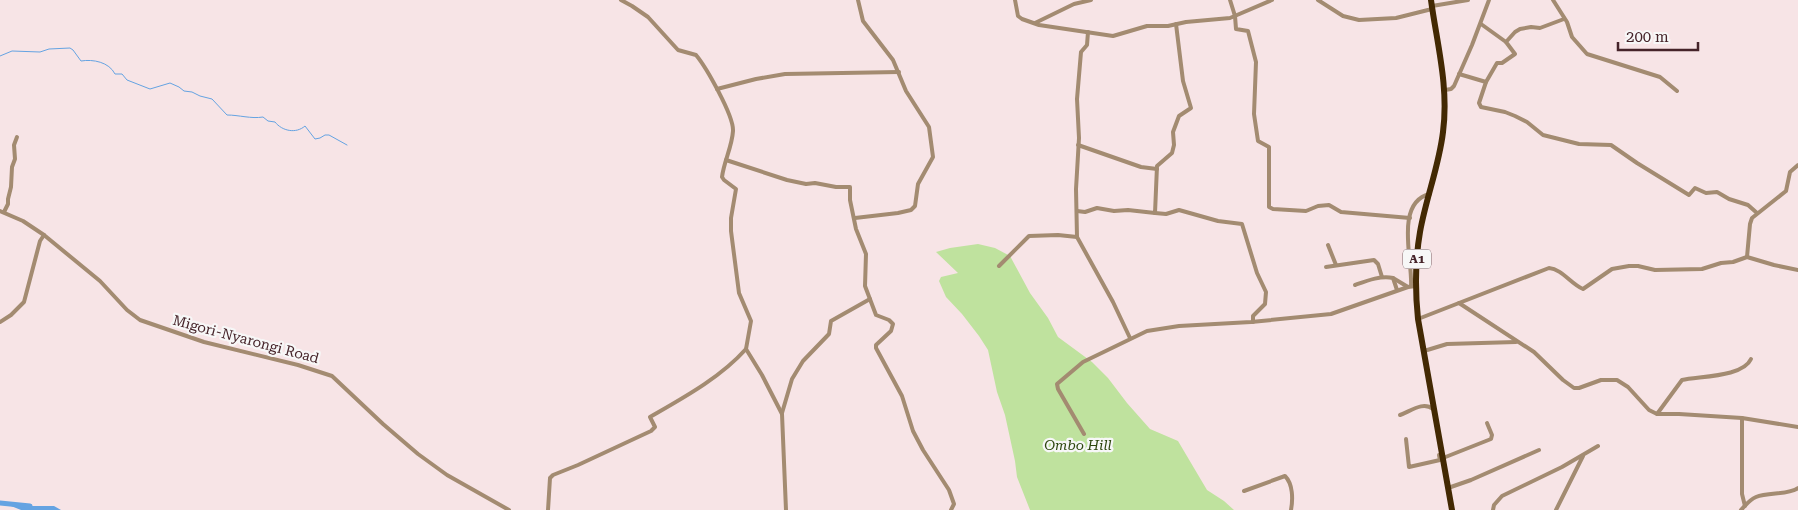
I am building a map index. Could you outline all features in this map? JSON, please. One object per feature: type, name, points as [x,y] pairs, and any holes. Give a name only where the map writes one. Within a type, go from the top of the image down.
[{"type":"highway","name":"A1","points":[[1432,5],[1445,90],[1443,133],[1438,164],[1421,230],[1412,286],[1452,510]]},
{"type":"street","points":[[548,510],[550,478],[553,475],[655,428],[650,417],[706,382],[734,361],[746,349],[751,321],[741,299],[730,222],[736,189],[722,178],[731,143],[733,126],[710,74],[696,54],[678,50],[648,17],[623,0]]},
{"type":"street","points":[[854,218],[911,210],[915,206],[918,184],[933,157],[929,127],[906,91],[891,56],[863,21],[858,0]]},
{"type":"street","points":[[1015,0],[1020,18],[1035,23],[1113,36],[1144,27],[1235,16],[1272,0]]},
{"type":"street","points":[[1035,23],[1074,4],[1091,0]]},
{"type":"street","points":[[1230,0],[1235,16],[1236,29],[1248,32],[1255,58],[1257,69],[1254,117],[1258,141],[1269,147],[1269,207],[1273,209],[1306,211],[1318,206],[1329,205],[1341,212],[1410,218]]},
{"type":"street","points":[[1318,0],[1343,16],[1359,20],[1396,18],[1432,5],[1468,0]]},
{"type":"street","points":[[1445,90],[1452,88],[1460,74],[1489,0]]},
{"type":"street","points":[[1553,0],[1572,37],[1588,55],[1660,77],[1677,91]]},
{"type":"street","points":[[1506,42],[1520,29],[1540,28],[1564,19]]},
{"type":"street","points":[[1155,213],[1158,165],[1173,150],[1173,132],[1179,116],[1190,108],[1183,82],[1176,24]]},
{"type":"street","points":[[1481,24],[1506,42],[1515,54],[1502,63],[1497,64],[1486,82],[1479,102],[1481,107],[1516,116],[1528,122],[1543,135],[1579,144],[1611,145],[1689,195],[1694,188],[1706,193],[1715,192],[1748,205],[1757,213]]},
{"type":"street","points":[[1088,32],[1087,45],[1081,50],[1077,99],[1076,236],[1109,294],[1130,338]]},
{"type":"street","points":[[717,89],[756,79],[792,74],[899,72]]},
{"type":"street","points":[[1460,74],[1486,82]]},
{"type":"street","points":[[2,212],[8,204],[12,167],[15,159],[14,146],[17,138]]},
{"type":"street","points":[[1078,145],[1141,167],[1157,169]]},
{"type":"street","points":[[726,160],[787,180],[806,184],[815,183],[850,187],[850,200],[856,231],[866,254],[865,286],[876,315],[893,323],[891,331],[876,347],[902,396],[907,417],[917,439],[949,490],[954,502],[951,510]]},
{"type":"street","points":[[1748,257],[1750,222],[1757,213],[1786,191],[1790,172],[1798,165]]},
{"type":"street","points":[[1412,286],[1407,247],[1410,218],[1420,198],[1430,194]]},
{"type":"street","points":[[1076,211],[1085,212],[1097,208],[1114,211],[1128,210],[1166,214],[1179,210],[1218,221],[1242,224],[1257,273],[1266,292],[1264,304],[1254,316],[1253,322]]},
{"type":"street","name":"Migori-Nyarongi Road","points":[[2,212],[31,226],[44,235],[100,280],[127,310],[140,320],[204,342],[298,365],[332,376],[382,424],[418,454],[447,475],[506,509]]},
{"type":"street","points":[[0,322],[11,315],[24,302],[40,241],[44,235]]},
{"type":"street","points":[[999,266],[1029,236],[1076,236]]},
{"type":"street","points":[[1328,245],[1336,265]]},
{"type":"street","points":[[1418,319],[1549,268],[1555,269],[1583,289],[1612,269],[1636,266],[1660,270],[1702,269],[1748,257],[1798,270]]},
{"type":"street","points":[[1326,267],[1374,260],[1378,264],[1382,277]]},
{"type":"street","points":[[1354,285],[1382,277],[1393,278],[1412,286]]},
{"type":"street","points":[[1393,278],[1397,290]]},
{"type":"street","points":[[1084,434],[1057,384],[1079,365],[1130,338],[1159,328],[1253,322],[1327,314],[1412,286]]},
{"type":"street","points":[[786,510],[782,414],[792,379],[804,361],[829,334],[831,321],[870,300]]},
{"type":"street","points":[[1459,303],[1540,357],[1572,387],[1579,388],[1601,380],[1620,381],[1628,387],[1648,410],[1657,414],[1742,418],[1798,427]]},
{"type":"street","points":[[1424,351],[1447,344],[1517,342]]},
{"type":"street","points":[[746,349],[782,414]]},
{"type":"street","points":[[1657,414],[1682,380],[1702,378],[1741,369],[1747,366],[1751,359]]},
{"type":"street","points":[[1400,415],[1421,406],[1429,406],[1435,410],[1440,460],[1409,467],[1406,439]]},
{"type":"street","points":[[1742,418],[1742,494],[1745,506]]},
{"type":"street","points":[[1442,458],[1491,439],[1492,435],[1487,423]]},
{"type":"street","points":[[1493,510],[1494,505],[1502,496],[1562,467],[1598,446]]},
{"type":"street","points":[[1448,488],[1463,484],[1539,450]]},
{"type":"street","points":[[1556,510],[1584,454]]},
{"type":"street","points":[[1244,491],[1285,476],[1288,478],[1292,498],[1291,510]]},
{"type":"street","points":[[1741,510],[1756,497],[1793,491],[1798,488]]},
{"type":"green space","name":"Ombo Hill","points":[[978,244],[995,248],[1010,256],[1030,293],[1048,318],[1058,337],[1092,362],[1108,378],[1150,429],[1178,441],[1207,490],[1234,510],[1030,510],[1017,477],[1005,415],[997,392],[988,350],[962,314],[946,297],[939,281],[941,277],[958,273],[936,252]]},
{"type":"water","points":[[11,506],[54,506],[61,510],[21,510]]},
{"type":"waterway","points":[[0,56],[12,51],[40,52],[49,49],[70,48],[81,61],[91,60],[105,64],[115,74],[122,74],[127,80],[150,89],[170,83],[184,91],[212,99],[227,115],[263,117],[268,121],[275,122],[281,128],[293,131],[305,126],[315,139],[329,135],[347,145]]},
{"type":"waterway","points":[[0,503],[30,506]]}]
